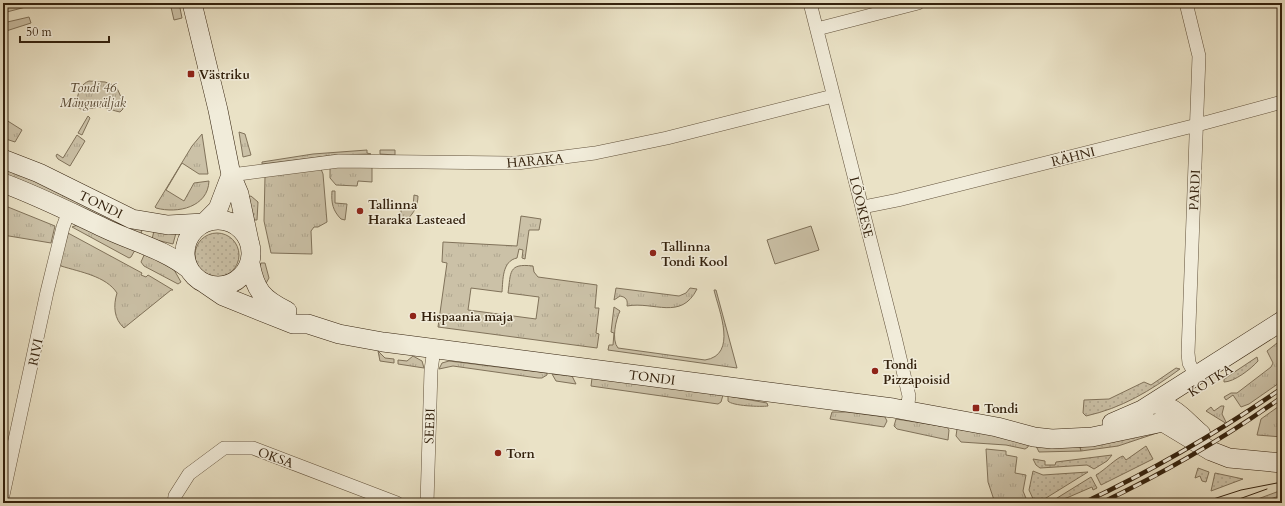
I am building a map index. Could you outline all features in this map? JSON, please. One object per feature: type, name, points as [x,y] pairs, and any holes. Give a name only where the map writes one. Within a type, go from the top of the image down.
[{"type":"street","points":[[192,3],[218,110],[231,175],[238,194],[251,252],[250,262],[241,277],[235,282],[226,286],[216,286],[204,283],[195,278],[189,270],[185,256],[186,243],[196,229],[218,208],[231,175]]},
{"type":"street","name":"LÕOKESE","points":[[810,3],[863,207],[909,396],[907,411]]},
{"type":"street","points":[[817,29],[918,3]]},
{"type":"street","name":"PARDI","points":[[1186,3],[1199,56],[1188,353],[1189,363],[1196,376]]},
{"type":"street","name":"HARAKA","points":[[231,175],[339,161],[517,163],[595,153],[667,138],[834,96]]},
{"type":"street","name":"RÄHNI","points":[[863,207],[898,200],[1197,125],[1282,102]]},
{"type":"street","name":"TONDI","points":[[3,159],[39,173],[132,219],[168,225],[204,223]]},
{"type":"street","name":"TONDI","points":[[3,183],[35,195],[105,229],[171,256],[189,270]]},
{"type":"street","name":"RIVI","points":[[3,495],[47,292],[63,227],[69,211]]},
{"type":"street","points":[[204,223],[220,220],[228,222],[242,231],[249,241]]},
{"type":"street","name":"TONDI","points":[[250,262],[256,287],[270,303],[308,324],[339,334],[434,349],[857,403],[997,427],[1023,435],[1052,439],[1106,436],[1136,427]]},
{"type":"street","name":"TONDI","points":[[204,283],[223,296],[293,324],[308,324]]},
{"type":"street","name":"TONDI","points":[[997,427],[1020,425],[1061,429],[1088,428],[1112,423],[1163,408],[1196,376],[1282,321]]},
{"type":"street","name":"KOTKA","points":[[1136,427],[1163,408],[1252,353],[1282,331]]},
{"type":"street","name":"SEEBI","points":[[428,503],[431,370],[434,349]]},
{"type":"street","points":[[1187,394],[1184,407],[1190,424]]},
{"type":"street","points":[[1163,408],[1190,424],[1202,435],[1230,449],[1252,453],[1282,452]]},
{"type":"street","points":[[1163,408],[1211,451],[1230,458],[1253,462],[1282,463]]},
{"type":"street","name":"OKSA","points":[[174,503],[175,496],[190,474],[224,448],[252,448],[397,503]]},
{"type":"green space","points":[[3,3],[41,3],[3,13]]},
{"type":"green space","points":[[170,3],[179,3],[182,18],[174,20]]},
{"type":"green space","points":[[29,17],[31,23],[3,32],[3,23]]},
{"type":"green space","name":"Tondi 46 Mänguväljak","points":[[89,81],[105,82],[116,86],[121,97],[123,109],[120,112],[102,107],[87,109],[79,108],[77,106],[77,102],[79,93],[83,85]]},
{"type":"green space","points":[[88,116],[90,118],[82,135],[78,133]]},
{"type":"green space","points":[[3,118],[22,130],[15,142],[3,138]]},
{"type":"green space","points":[[239,132],[245,134],[251,155],[243,157]]},
{"type":"green space","points":[[202,134],[208,174],[199,174],[182,163],[166,190],[184,201],[194,183],[209,181],[207,190],[203,197],[198,203],[182,209],[165,210],[156,208],[155,207],[192,146]]},
{"type":"green space","points":[[77,135],[85,141],[70,166],[58,159],[56,156],[57,154],[63,158]]},
{"type":"green space","points":[[367,150],[367,153],[371,154],[335,155],[262,164],[262,162],[313,154]]},
{"type":"green space","points":[[380,150],[395,150],[395,155],[380,154]]},
{"type":"green space","points":[[372,166],[372,182],[358,181],[357,186],[336,185],[330,178],[330,167]]},
{"type":"green space","points":[[3,168],[25,176],[142,229],[141,235],[3,174]]},
{"type":"green space","points":[[321,169],[323,174],[327,222],[318,227],[314,227],[311,231],[312,254],[271,253],[264,221],[265,176]]},
{"type":"green space","points":[[332,191],[335,191],[335,203],[347,204],[345,220],[341,219],[334,210],[332,203]]},
{"type":"green space","points":[[414,195],[418,196],[416,208],[408,218],[401,222],[401,208],[413,208]]},
{"type":"green space","points":[[251,196],[258,202],[257,220],[253,220],[245,198]]},
{"type":"green space","points":[[3,205],[55,226],[51,243],[3,235]]},
{"type":"green space","points":[[521,216],[541,219],[539,230],[529,230],[525,259],[522,258],[523,250],[519,249],[517,258],[508,263],[504,272],[502,292],[471,288],[468,310],[536,319],[539,297],[508,293],[512,270],[519,266],[533,266],[534,272],[538,277],[597,285],[595,308],[599,308],[596,333],[599,334],[597,348],[438,327],[447,263],[442,262],[443,242],[517,246]]},
{"type":"green space","points":[[77,225],[135,250],[129,258],[72,227]]},
{"type":"green space","points":[[811,226],[819,250],[775,264],[767,240]]},
{"type":"green space","points":[[154,231],[176,233],[173,244],[152,239]]},
{"type":"green space","points":[[68,233],[142,273],[141,275],[146,277],[148,275],[173,290],[171,290],[124,328],[116,316],[115,303],[117,293],[112,287],[106,282],[92,275],[61,266],[60,262]]},
{"type":"green space","points":[[213,233],[221,233],[233,239],[239,251],[239,259],[233,271],[221,277],[213,277],[201,271],[195,259],[195,251],[201,239]]},
{"type":"green space","points":[[145,253],[173,268],[181,282],[178,284],[144,266],[141,262]]},
{"type":"green space","points":[[261,263],[265,263],[269,278],[265,285],[259,269]]},
{"type":"green space","points":[[616,288],[679,296],[686,293],[690,288],[697,289],[691,299],[683,304],[666,308],[637,305],[627,306],[627,300],[624,297],[620,296],[614,300]]},
{"type":"green space","points":[[714,290],[716,290],[737,368],[608,350],[609,345],[613,345],[614,333],[611,332],[614,307],[620,311],[617,319],[615,335],[618,348],[705,360],[715,356],[721,350],[724,341],[724,331]]},
{"type":"green space","points":[[1282,339],[1282,381],[1249,404],[1241,407],[1233,395],[1226,400],[1224,397],[1231,393],[1237,393],[1271,367],[1273,363],[1267,351]]},
{"type":"green space","points":[[378,351],[385,358],[394,359],[394,363],[380,361]]},
{"type":"green space","points":[[413,356],[422,361],[424,368],[398,364],[398,360],[407,361]]},
{"type":"green space","points":[[1257,357],[1258,361],[1251,368],[1233,380],[1224,382],[1224,379]]},
{"type":"green space","points":[[449,361],[547,373],[547,375],[542,378],[538,378],[453,366],[439,369],[442,363]]},
{"type":"green space","points":[[1176,368],[1180,369],[1135,398],[1099,413],[1086,416],[1083,413],[1084,400],[1109,399],[1144,382],[1151,385]]},
{"type":"green space","points":[[552,374],[572,376],[576,384],[556,381]]},
{"type":"green space","points":[[592,378],[723,395],[721,402],[718,404],[591,386]]},
{"type":"green space","points":[[728,396],[767,403],[768,406],[753,406],[731,403],[728,401]]},
{"type":"green space","points":[[1282,404],[1282,437],[1257,435],[1261,419]]},
{"type":"green space","points":[[1221,406],[1224,406],[1222,414],[1227,424],[1206,411],[1211,407],[1214,411]]},
{"type":"green space","points":[[832,412],[847,412],[885,417],[887,421],[884,427],[830,419]]},
{"type":"green space","points":[[896,419],[947,427],[949,430],[948,440],[897,429],[894,426]]},
{"type":"green space","points":[[957,429],[1030,441],[1028,447],[1025,449],[1006,445],[961,442],[956,436]]},
{"type":"green space","points":[[1160,432],[1118,446],[1081,451],[1080,447]]},
{"type":"green space","points":[[1036,446],[1080,447],[1081,451],[1039,452]]},
{"type":"green space","points":[[1146,446],[1153,459],[1101,485],[1096,475],[1120,457],[1123,456],[1126,460]]},
{"type":"green space","points":[[986,449],[1006,451],[1006,455],[1017,457],[1015,473],[1026,475],[1023,491],[1028,503],[995,503],[988,482]]},
{"type":"green space","points":[[1112,455],[1107,461],[1094,469],[1087,465],[1040,468],[1036,465],[1033,459],[1045,461],[1045,465],[1055,465],[1056,462]]},
{"type":"green space","points":[[1198,468],[1209,472],[1206,482],[1202,481],[1200,476],[1195,478]]},
{"type":"green space","points":[[1033,471],[1043,475],[1088,472],[1038,503],[1035,503],[1029,490]]},
{"type":"green space","points":[[1215,473],[1243,479],[1211,491]]},
{"type":"green space","points":[[1091,477],[1097,488],[1093,490],[1092,487],[1055,503],[1049,503]]},
{"type":"green space","points":[[1282,490],[1282,495],[1259,503],[1247,503]]},
{"type":"tram line","points":[[1201,503],[1241,490],[1282,482]]},
{"type":"tram line","points":[[1228,503],[1267,489]]},
{"type":"railway","points":[[1083,503],[1185,450],[1282,388]]},
{"type":"railway","points":[[1101,503],[1148,480],[1194,454],[1239,427],[1282,397]]},
{"type":"place","name":"Västriku","points":[[191,74]]},
{"type":"place","name":"Tallinna Haraka Lasteaed","points":[[360,211]]},
{"type":"place","name":"Tallinna Tondi Kool","points":[[653,253]]},
{"type":"place","name":"Hispaania maja","points":[[413,316]]},
{"type":"place","name":"Tondi Pizzapoisid","points":[[875,371]]},
{"type":"place","name":"Tondi","points":[[976,408]]},
{"type":"place","name":"Torn","points":[[498,453]]}]
